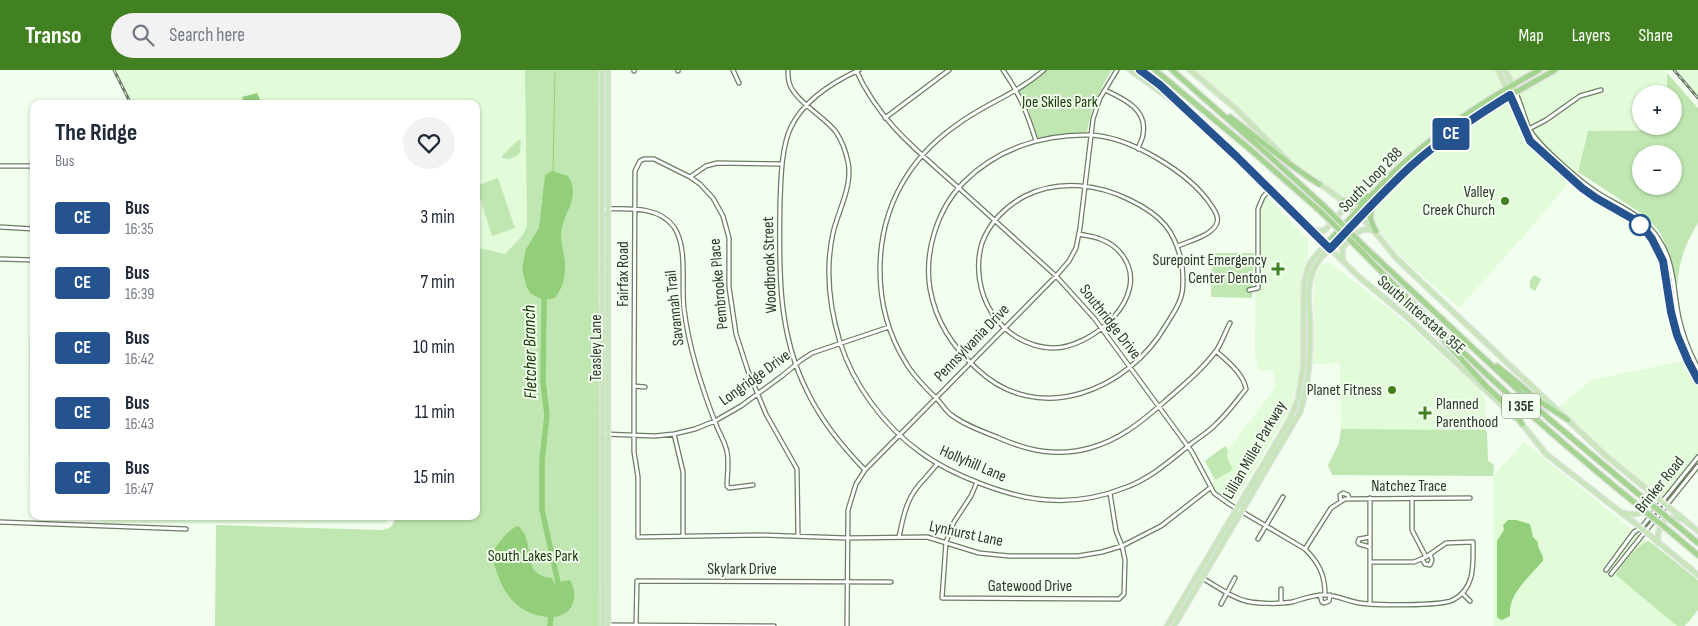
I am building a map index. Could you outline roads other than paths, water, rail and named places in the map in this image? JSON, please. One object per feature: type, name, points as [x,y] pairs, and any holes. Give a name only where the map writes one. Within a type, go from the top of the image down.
[{"type":"highway","points":[[1140,70],[1160,85],[1190,114]]},
{"type":"highway","name":"I 35E","points":[[1155,70],[1322,208]]},
{"type":"highway","name":"I 35E","points":[[1172,70],[1548,418],[1698,543]]},
{"type":"highway","name":"South Loop 288","points":[[1327,247],[1358,214],[1374,191],[1425,144],[1460,118],[1539,70]]},
{"type":"highway","name":"South Loop 288","points":[[1358,214],[1430,150],[1467,123],[1510,95],[1556,70]]},
{"type":"highway","points":[[1203,97],[1258,138],[1293,168],[1319,184]]},
{"type":"highway","points":[[1425,144],[1430,150]]},
{"type":"highway","points":[[1341,199],[1357,202],[1374,191]]},
{"type":"highway","points":[[1376,200],[1370,214],[1371,222],[1376,231]]},
{"type":"highway","name":"I 35E","points":[[1364,249],[1416,309],[1534,418],[1698,555]]},
{"type":"highway","points":[[1416,309],[1486,386],[1516,414],[1522,424]]},
{"type":"highway","points":[[1478,353],[1542,403],[1568,420]]},
{"type":"main road","name":"Teasley Lane","points":[[602,70],[602,209],[606,434]]},
{"type":"main road","name":"Teasley Lane","points":[[606,626],[608,70]]},
{"type":"main road","name":"South Interstate 35E","points":[[1130,70],[1190,114],[1270,189],[1327,247],[1372,289],[1407,317],[1522,424],[1546,454],[1698,575]]},
{"type":"main road","name":"South Interstate 35E","points":[[1190,70],[1242,114],[1289,162],[1341,199],[1358,214],[1376,231],[1396,258],[1606,456],[1698,532]]},
{"type":"main road","points":[[1498,70],[1510,95]]},
{"type":"main road","points":[[1505,70],[1516,92]]},
{"type":"main road","points":[[1310,230],[1323,231],[1327,228],[1344,209],[1341,199]]},
{"type":"main road","points":[[1344,262],[1341,254],[1342,249],[1359,231],[1366,228],[1376,231]]},
{"type":"main road","name":"Lillian Miller Parkway","points":[[1167,626],[1237,508],[1300,412],[1310,366],[1310,283],[1312,274],[1327,247]]},
{"type":"main road","name":"Lillian Miller Parkway","points":[[1174,626],[1242,512],[1276,447],[1295,405],[1301,389],[1304,288],[1308,268],[1312,260],[1327,247]]},
{"type":"main road","points":[[1304,315],[1310,314]]},
{"type":"main road","points":[[1302,378],[1307,383]]},
{"type":"main road","points":[[1621,513],[1632,515],[1640,513],[1649,504],[1649,496],[1646,490]]},
{"type":"main road","points":[[1658,543],[1658,530],[1666,520],[1673,518],[1683,519]]},
{"type":"street","points":[[733,70],[739,83]]},
{"type":"street","name":"Hollyhill Lane","points":[[788,70],[788,83],[797,96],[835,132],[845,149],[849,165],[848,181],[833,234],[828,272],[831,308],[840,343],[849,366],[883,417],[919,452],[937,464],[977,482],[1015,494],[1048,500],[1084,499],[1110,493],[1141,481],[1218,423],[1246,389],[1245,382],[1234,368],[1216,351]]},
{"type":"street","name":"Woodbrook Street","points":[[857,70],[840,78],[826,88],[795,119],[790,129],[782,164],[779,244],[780,294],[788,341],[796,364],[807,392],[823,422],[846,451],[865,470]]},
{"type":"street","name":"Southridge Drive","points":[[857,70],[864,87],[885,118],[902,138],[1056,276],[1076,298],[1188,446],[1210,488],[1218,497],[1305,549],[1314,558],[1322,570],[1325,594]]},
{"type":"street","points":[[885,118],[949,70]]},
{"type":"street","points":[[1003,70],[1027,112],[1036,141]]},
{"type":"street","points":[[1044,70],[1016,90],[958,123],[936,142],[907,175],[889,212],[883,236],[881,282],[884,310],[889,327],[905,362],[916,377],[949,413],[972,427],[1024,448],[1055,452],[1084,449],[1110,441],[1132,429],[1159,407],[1188,381],[1216,351],[1230,323]]},
{"type":"street","name":"Pennsylvania Drive","points":[[846,626],[846,538],[850,502],[856,484],[865,470],[1056,276],[1074,255],[1079,234],[1091,135],[1096,110],[1116,70]]},
{"type":"street","points":[[1105,90],[1136,108],[1143,120],[1144,134],[1138,148]]},
{"type":"street","points":[[1525,131],[1546,120],[1580,96],[1601,90]]},
{"type":"street","points":[[1516,92],[1529,128],[1542,145],[1598,194],[1632,212],[1653,230],[1664,246],[1672,270],[1685,337],[1698,368]]},
{"type":"street","points":[[1510,95],[1530,141],[1593,196],[1629,216],[1646,231],[1658,248],[1666,273],[1672,318],[1679,340],[1698,378]]},
{"type":"street","points":[[1079,234],[1108,242],[1126,260],[1130,285],[1125,301],[1101,329],[1078,342],[1066,346],[1052,348],[1038,346],[1025,342],[1013,335],[1004,328],[988,306],[981,290],[978,273],[982,243],[987,231],[995,221],[1014,204],[1038,191],[1060,186],[1085,186],[1109,191],[1144,207],[1164,223],[1178,246],[1184,275],[1183,291],[1179,303],[1158,340],[1130,368],[1091,391],[1072,397],[1048,399],[1030,397],[1008,390],[985,376],[958,351],[938,319],[930,283],[930,257],[934,232],[944,210],[958,188],[976,171],[990,161],[1017,147],[1053,138],[1091,135],[1138,148],[1162,160],[1181,173],[1198,188],[1214,210],[1218,220],[1215,227],[1209,232],[1178,246]]},
{"type":"street","name":"Pembrooke Place","points":[[638,163],[644,159],[654,159],[690,177],[700,184],[713,198],[723,216],[730,247],[729,287],[732,320],[741,353],[757,395],[778,436],[798,469],[798,536]]},
{"type":"street","name":"Fairfax Road","points":[[638,163],[635,171],[634,386],[634,452],[638,477],[638,537]]},
{"type":"street","points":[[690,177],[706,166],[717,163],[782,164]]},
{"type":"street","points":[[0,166],[30,166]]},
{"type":"street","points":[[1576,182],[1580,179]]},
{"type":"street","points":[[1249,290],[1258,288],[1258,209],[1262,197],[1270,189]]},
{"type":"street","name":"Savannah Trail","points":[[602,209],[650,211],[662,216],[673,225],[679,236],[682,248],[683,296],[687,334],[715,421],[727,449],[727,486],[729,488],[753,485]]},
{"type":"street","points":[[1624,213],[1628,209]]},
{"type":"street","points":[[1629,216],[1632,212]]},
{"type":"street","points":[[0,227],[30,229]]},
{"type":"street","points":[[0,259],[30,260]]},
{"type":"street","points":[[1669,299],[1676,298]]},
{"type":"street","name":"Longridge Drive","points":[[606,434],[674,434],[695,429],[736,410],[812,353],[889,327]]},
{"type":"street","points":[[634,386],[645,387]]},
{"type":"street","points":[[674,434],[683,472],[683,536]]},
{"type":"street","name":"Brinker Road","points":[[1606,570],[1634,532],[1641,528],[1698,458]]},
{"type":"street","points":[[899,537],[909,498],[937,464]]},
{"type":"street","name":"Brinker Road","points":[[1610,574],[1698,466]]},
{"type":"street","points":[[946,542],[954,522],[971,496],[977,482]]},
{"type":"street","name":"Lynhurst Lane","points":[[638,537],[705,535],[846,538],[927,537],[979,553],[1009,556],[1078,556],[1122,546],[1161,526],[1210,488]]},
{"type":"street","points":[[1110,493],[1116,531],[1122,546]]},
{"type":"street","name":"Natchez Trace","points":[[1341,501],[1340,495],[1343,493],[1348,494],[1349,498]]},
{"type":"street","points":[[1258,539],[1283,497]]},
{"type":"street","name":"Natchez Trace","points":[[1305,549],[1331,508],[1349,498],[1470,498]]},
{"type":"street","points":[[1370,498],[1370,604]]},
{"type":"street","points":[[1412,498],[1412,530],[1425,564],[1430,565],[1432,560],[1430,554]]},
{"type":"street","points":[[0,522],[186,529]]},
{"type":"street","points":[[1370,537],[1359,539],[1358,542],[1363,546],[1370,547]]},
{"type":"street","name":"Gatewood Drive","points":[[946,542],[942,598],[1119,599],[1124,594],[1125,560],[1122,546]]},
{"type":"street","points":[[1202,578],[1246,601],[1281,603],[1325,594],[1357,603],[1442,604],[1462,593],[1470,582],[1473,569],[1472,542],[1446,543],[1424,558],[1414,562],[1370,562]]},
{"type":"street","points":[[1221,604],[1235,578]]},
{"type":"street","name":"Skylark Drive","points":[[636,626],[637,581],[891,582]]},
{"type":"street","points":[[1281,589],[1281,603]]},
{"type":"street","points":[[1462,593],[1470,601]]},
{"type":"street","points":[[1320,595],[1324,603],[1329,601],[1330,595]]},
{"type":"street","points":[[606,626],[774,626]]},
{"type":"waterway","name":"Fletcher Branch","points":[[553,173],[555,73]]},
{"type":"waterway","name":"Fletcher Branch","points":[[544,300],[543,382],[547,415],[542,460],[542,510],[559,587]]},
{"type":"waterway","name":"Fletcher Branch","points":[[550,626],[551,613]]},
{"type":"railway","points":[[114,70],[129,100]]},
{"type":"railway","points":[[1674,70],[1698,98]]},
{"type":"place","name":"Valley Creek Church","points":[[1505,201]]},
{"type":"place","name":"Surepoint Emergency Center Denton","points":[[1278,269]]},
{"type":"place","name":"Planet Fitness","points":[[1392,390]]},
{"type":"place","name":"Planned Parenthood","points":[[1425,413]]},
{"type":"park label","name":"Joe Skiles Park","points":[[1060,102]]},
{"type":"park label","name":"South Lakes Park","points":[[533,556]]}]
